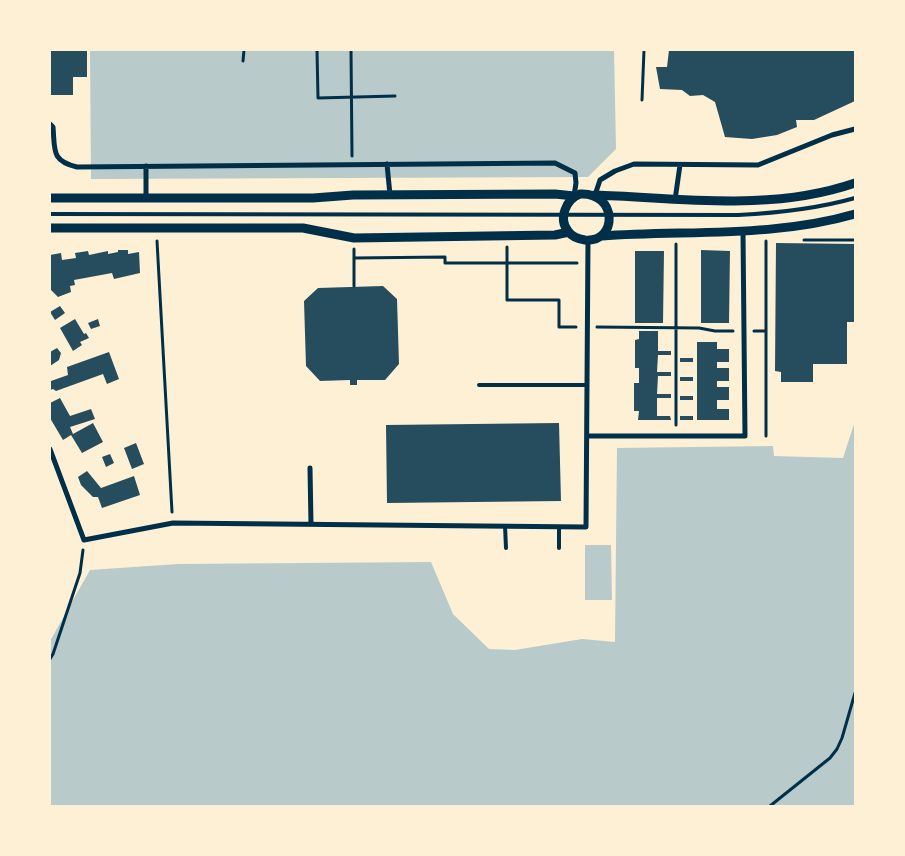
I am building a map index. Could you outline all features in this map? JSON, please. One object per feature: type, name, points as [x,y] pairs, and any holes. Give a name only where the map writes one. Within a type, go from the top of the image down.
[{"type":"street","points":[[50,124],[53,127],[56,154],[64,164],[77,167],[555,163],[575,173],[574,196],[568,204],[564,222],[568,232],[579,239],[588,240],[602,236],[743,232],[813,224],[855,214]]},
{"type":"street","points":[[595,195],[600,180],[615,171],[634,164],[758,165],[832,135],[855,129]]},
{"type":"street","points":[[387,164],[390,195]]},
{"type":"street","points":[[675,200],[680,165]]},
{"type":"street","points":[[146,166],[146,199]]},
{"type":"street","points":[[50,198],[313,198],[353,195],[555,194],[574,196],[588,194],[675,200],[747,201],[799,197],[855,183]]},
{"type":"street","points":[[595,195],[604,202],[610,216],[607,228],[602,236]]},
{"type":"street","points":[[50,228],[303,228],[354,238],[555,235],[568,232]]},
{"type":"street","points":[[586,436],[745,436],[743,232]]},
{"type":"street","points":[[50,449],[84,540],[173,523],[586,527],[588,240]]},
{"type":"street","points":[[310,468],[311,524]]},
{"type":"lane","points":[[50,214],[610,216],[776,213],[812,208],[855,198]]},
{"type":"lane","points":[[479,385],[587,385]]},
{"type":"lane","points":[[506,526],[506,548]]},
{"type":"lane","points":[[559,527],[559,548]]},
{"type":"path","points":[[244,50],[244,61]]},
{"type":"path","points":[[317,50],[318,98],[395,96]]},
{"type":"path","points":[[351,50],[351,96]]},
{"type":"path","points":[[642,100],[644,50]]},
{"type":"path","points":[[157,227],[173,523]]},
{"type":"path","points":[[676,233],[676,436]]},
{"type":"path","points":[[766,436],[766,240],[775,240]]},
{"type":"path","points":[[802,240],[855,240]]},
{"type":"path","points":[[354,258],[445,257],[445,263],[588,263]]},
{"type":"path","points":[[50,659],[80,573],[84,540]]},
{"type":"path","points":[[770,806],[830,758],[837,749],[855,693]]},
{"type":"shaded area","points":[[90,50],[614,50],[616,149],[588,177],[91,179]]},
{"type":"shaded area","points":[[855,421],[855,806],[50,806],[50,641],[90,570],[178,564],[431,562],[453,614],[489,649],[515,650],[582,639],[615,642],[617,448],[773,446],[774,456],[843,458]]},
{"type":"shaded area","points":[[585,545],[611,545],[612,600],[585,600]]},
{"type":"building","points":[[50,50],[87,50],[87,77],[73,77],[73,95],[50,95]]},
{"type":"building","points":[[669,50],[855,50],[855,101],[814,120],[796,120],[797,127],[777,135],[752,139],[725,137],[715,102],[703,95],[690,96],[682,90],[660,89],[656,67],[667,67]]},
{"type":"building","points":[[776,243],[855,244],[855,322],[847,322],[847,364],[813,364],[813,382],[781,382],[781,372],[775,371]]},
{"type":"building","points":[[118,250],[128,250],[128,254],[139,252],[140,273],[114,279],[112,273],[74,280],[75,285],[70,286],[71,292],[58,297],[50,289],[50,255],[61,253],[62,260],[76,258],[75,253],[88,251],[89,255],[108,251],[108,254],[118,252]]},
{"type":"building","points":[[701,250],[730,251],[729,323],[701,323]]},
{"type":"building","points":[[635,251],[664,251],[663,323],[635,323]]},
{"type":"building","points":[[383,286],[397,299],[399,364],[385,380],[357,380],[357,385],[350,385],[350,380],[320,381],[306,366],[304,301],[318,288]]},
{"type":"building","points":[[60,306],[65,313],[55,320],[50,312]]},
{"type":"building","points":[[75,319],[84,334],[86,333],[89,338],[80,342],[82,345],[73,351],[60,328]]},
{"type":"building","points":[[98,319],[100,326],[91,329],[88,323]]},
{"type":"building","points":[[639,331],[658,331],[658,351],[671,351],[671,355],[658,355],[657,372],[671,372],[671,376],[658,376],[657,394],[671,394],[671,398],[657,398],[657,416],[670,416],[671,420],[638,420],[639,411],[634,411],[634,383],[639,383],[639,368],[635,368],[635,340],[639,339]]},
{"type":"building","points":[[697,342],[717,342],[717,349],[729,349],[729,362],[717,362],[717,368],[729,368],[729,381],[717,381],[717,387],[729,387],[729,400],[717,400],[717,409],[729,409],[729,420],[697,420]]},
{"type":"building","points":[[57,348],[61,353],[59,360],[50,366],[50,352]]},
{"type":"building","points":[[109,352],[119,379],[107,384],[103,374],[56,391],[50,390],[50,379],[51,381],[68,375],[67,367]]},
{"type":"building","points":[[680,358],[693,358],[693,362],[680,362]]},
{"type":"building","points":[[680,377],[693,377],[693,381],[680,381]]},
{"type":"building","points":[[680,396],[693,396],[693,400],[680,400]]},
{"type":"building","points":[[60,398],[70,416],[91,409],[95,419],[70,427],[73,434],[93,423],[103,442],[82,453],[71,435],[63,440],[50,418],[50,403]]},
{"type":"building","points":[[680,416],[693,416],[693,420],[680,420]]},
{"type":"building","points":[[559,423],[561,501],[387,503],[386,425]]},
{"type":"building","points":[[136,443],[144,464],[132,469],[124,448]]},
{"type":"building","points":[[110,454],[114,463],[106,467],[102,457]]},
{"type":"building","points":[[87,471],[101,488],[134,476],[140,495],[102,508],[98,497],[93,497],[81,485],[78,477]]}]
